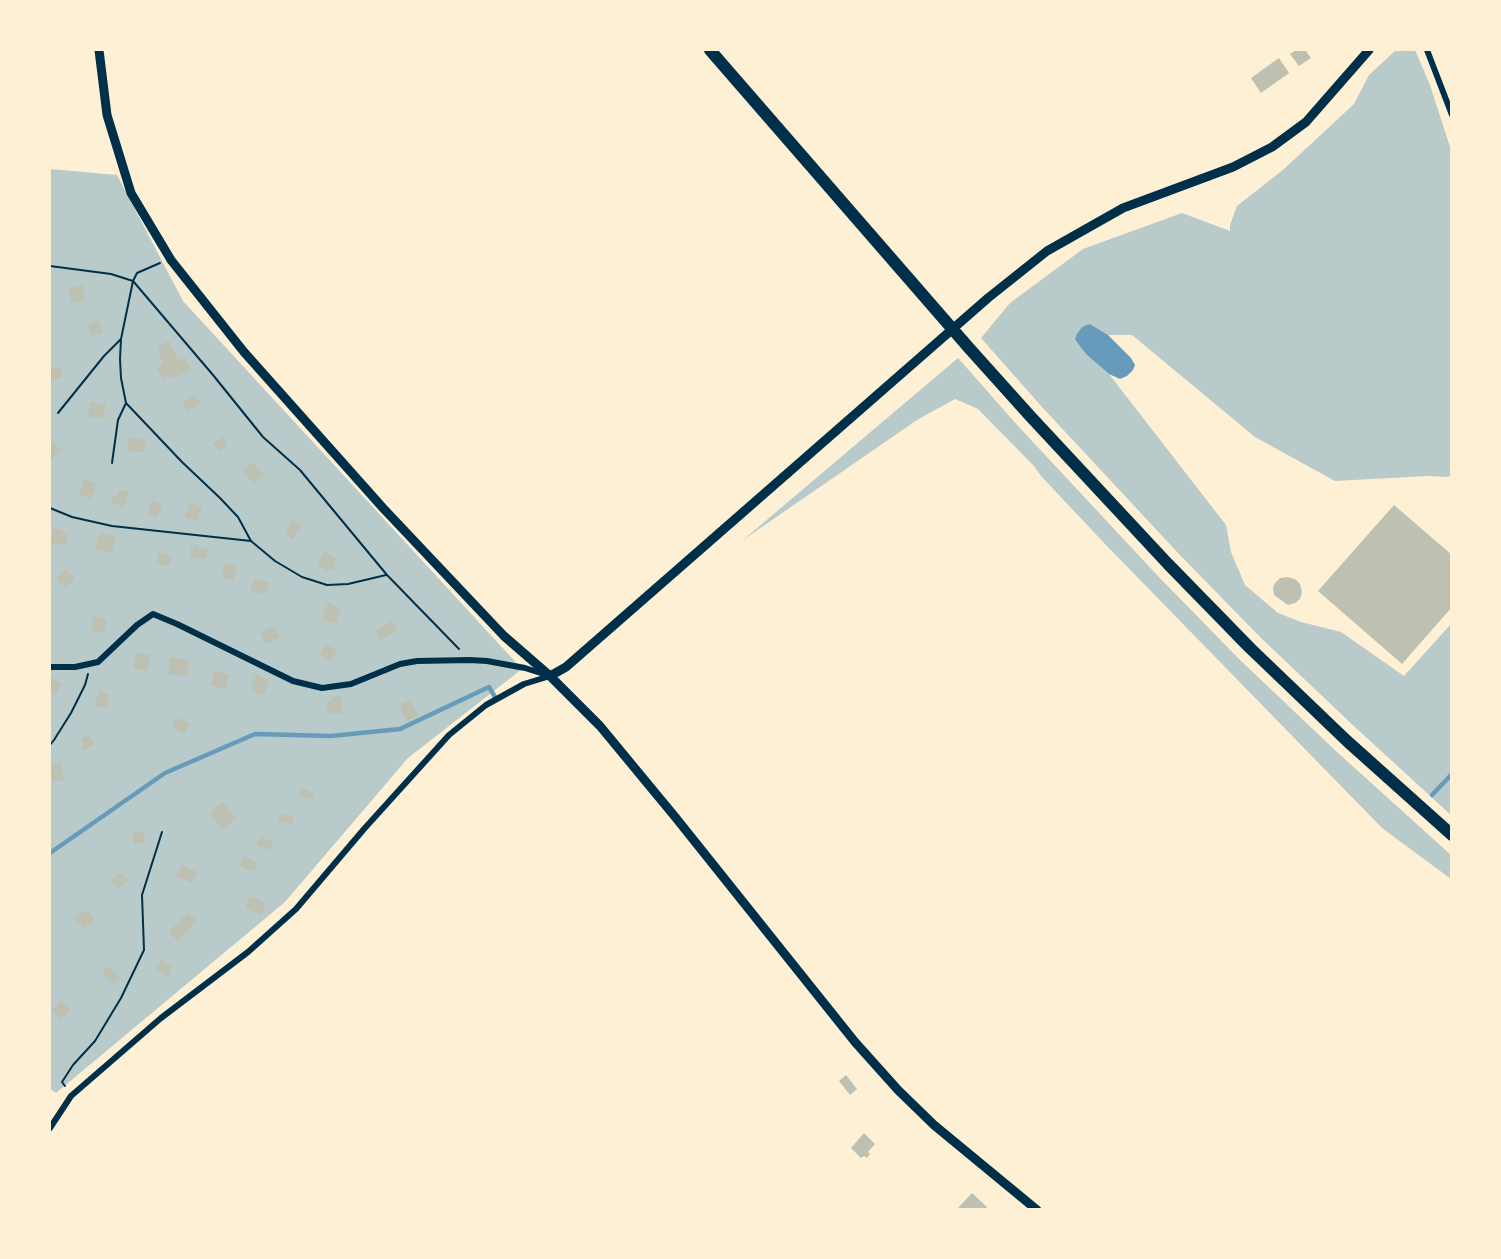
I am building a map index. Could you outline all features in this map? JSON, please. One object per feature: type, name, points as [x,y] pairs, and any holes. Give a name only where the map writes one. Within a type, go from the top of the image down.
[{"type":"main road","points":[[710,50],[969,348],[1160,556],[1250,648],[1347,741],[1452,835]]},
{"type":"street","points":[[99,50],[107,115],[131,193],[171,260],[244,352],[383,508],[504,636],[550,676],[600,726],[855,1042],[898,1090],[934,1125],[1037,1209]]},
{"type":"street","points":[[50,1128],[72,1096],[161,1018],[248,952],[296,909],[449,735],[486,705],[524,684],[550,676],[566,667],[988,298],[1047,251],[1123,208],[1233,167],[1272,147],[1306,122],[1369,50]]},
{"type":"street","points":[[1426,50],[1452,115]]},
{"type":"street","points":[[50,667],[75,667],[98,662],[137,625],[153,614],[293,681],[322,688],[351,684],[400,664],[417,661],[470,660],[525,668],[550,676]]},
{"type":"path","points":[[171,260],[146,268],[137,273],[133,281],[121,339],[121,378],[126,403],[238,517],[251,541],[275,561],[302,577],[327,585],[348,584],[387,575]]},
{"type":"path","points":[[50,266],[111,274],[133,281],[263,437],[300,471],[387,575],[470,660]]},
{"type":"path","points":[[58,413],[104,356],[121,339]]},
{"type":"path","points":[[112,463],[118,420],[126,403]]},
{"type":"path","points":[[50,508],[72,517],[112,526],[251,541]]},
{"type":"path","points":[[50,745],[71,714],[85,685],[90,663]]},
{"type":"path","points":[[72,1096],[62,1082],[95,1041],[121,998],[144,950],[142,895],[162,832]]},
{"type":"shaded area","points":[[1396,50],[1415,50],[1430,85],[1451,150],[1451,476],[1335,481],[1255,437],[1132,335],[1108,335],[1090,324],[1087,355],[1109,374],[1226,525],[1231,552],[1245,585],[1278,613],[1301,622],[1341,632],[1404,676],[1451,624],[1451,815],[1260,637],[1179,554],[981,338],[1010,303],[1083,249],[1182,213],[1230,231],[1237,206],[1284,169],[1354,104],[1369,75]]},
{"type":"shaded area","points":[[50,169],[117,175],[183,301],[522,669],[408,758],[285,902],[56,1093],[50,1089]]},
{"type":"shaded area","points":[[958,358],[1157,575],[1239,659],[1451,855],[1451,879],[1382,828],[1105,544],[978,409],[955,399],[917,420],[743,540]]},
{"type":"water","points":[[1090,324],[1108,335],[1131,358],[1135,365],[1127,376],[1120,379],[1109,374],[1079,345],[1075,339],[1077,334],[1082,327]]},
{"type":"building","points":[[1296,50],[1305,50],[1311,58],[1299,66],[1290,54]]},
{"type":"building","points":[[1279,58],[1289,73],[1261,93],[1251,78]]},
{"type":"building","points":[[82,284],[86,299],[72,303],[68,288]]},
{"type":"building","points":[[98,320],[103,332],[91,336],[87,325]]},
{"type":"building","points":[[169,341],[178,361],[185,357],[191,370],[172,379],[170,376],[163,380],[157,368],[164,364],[156,347]]},
{"type":"building","points":[[59,366],[63,377],[50,382],[50,370]]},
{"type":"building","points":[[194,394],[201,403],[188,412],[182,403]]},
{"type":"building","points":[[90,402],[106,404],[103,419],[88,417]]},
{"type":"building","points":[[222,436],[228,446],[219,452],[213,443]]},
{"type":"building","points":[[129,437],[146,439],[145,452],[128,451]]},
{"type":"building","points":[[53,440],[59,450],[61,448],[63,450],[50,460],[50,442]]},
{"type":"building","points":[[253,462],[264,475],[253,484],[242,471]]},
{"type":"building","points":[[85,479],[97,484],[91,499],[79,494]]},
{"type":"building","points":[[119,489],[129,492],[124,507],[111,503]]},
{"type":"building","points":[[152,500],[162,504],[157,517],[147,513]]},
{"type":"building","points":[[190,503],[202,507],[197,521],[185,517]]},
{"type":"building","points":[[1394,505],[1452,555],[1452,607],[1402,664],[1318,591]]},
{"type":"building","points":[[293,520],[302,526],[293,539],[284,533]]},
{"type":"building","points":[[52,529],[63,530],[63,534],[67,534],[67,544],[51,544]]},
{"type":"building","points":[[100,532],[116,537],[111,553],[95,548]]},
{"type":"building","points":[[198,545],[198,548],[207,549],[206,559],[190,557],[191,547]]},
{"type":"building","points":[[325,551],[337,559],[332,566],[335,568],[333,571],[330,569],[328,572],[316,565]]},
{"type":"building","points":[[158,553],[168,553],[172,556],[170,566],[156,564]]},
{"type":"building","points":[[225,563],[237,566],[233,580],[221,577]]},
{"type":"building","points":[[65,569],[75,578],[66,588],[56,579]]},
{"type":"building","points":[[255,578],[270,583],[266,594],[250,591]]},
{"type":"building","points":[[1280,578],[1295,579],[1300,584],[1302,592],[1300,599],[1288,605],[1274,595],[1273,588]]},
{"type":"building","points":[[328,603],[341,608],[335,624],[322,619]]},
{"type":"building","points":[[93,617],[107,619],[105,633],[91,631]]},
{"type":"building","points":[[391,621],[397,630],[381,640],[375,631]]},
{"type":"building","points":[[275,626],[280,637],[266,644],[260,633]]},
{"type":"building","points":[[325,644],[337,650],[331,662],[319,655]]},
{"type":"building","points":[[136,653],[150,655],[147,671],[133,668]]},
{"type":"building","points":[[170,657],[189,660],[187,676],[168,674]]},
{"type":"building","points":[[214,671],[229,675],[225,689],[211,685]]},
{"type":"building","points":[[256,675],[269,680],[264,695],[250,690]]},
{"type":"building","points":[[50,676],[62,684],[55,695],[50,692]]},
{"type":"building","points":[[99,692],[110,695],[106,709],[95,705]]},
{"type":"building","points":[[341,696],[342,713],[327,714],[326,702],[332,701],[331,697]]},
{"type":"building","points":[[411,699],[418,716],[406,721],[399,704]]},
{"type":"building","points":[[176,718],[189,723],[185,733],[172,728]]},
{"type":"building","points":[[90,735],[95,745],[83,750],[84,745],[81,739]]},
{"type":"building","points":[[61,763],[64,780],[53,782],[50,766]]},
{"type":"building","points":[[302,788],[315,793],[313,800],[299,796]]},
{"type":"building","points":[[222,802],[236,818],[223,830],[210,813]]},
{"type":"building","points":[[281,813],[294,817],[291,825],[278,821]]},
{"type":"building","points":[[144,832],[145,842],[134,844],[133,833]]},
{"type":"building","points":[[260,837],[273,842],[270,850],[257,845]]},
{"type":"building","points":[[243,856],[258,862],[254,872],[239,866]]},
{"type":"building","points":[[181,865],[197,872],[192,883],[176,877]]},
{"type":"building","points":[[120,872],[128,880],[118,889],[110,881]]},
{"type":"building","points":[[250,896],[266,903],[261,915],[245,908]]},
{"type":"building","points":[[87,910],[95,919],[85,929],[74,918]]},
{"type":"building","points":[[187,913],[197,921],[178,941],[169,932]]},
{"type":"building","points":[[162,959],[172,968],[169,976],[155,968]]},
{"type":"building","points":[[108,966],[120,977],[113,984],[102,973]]},
{"type":"building","points":[[61,1001],[70,1009],[61,1019],[52,1011]]},
{"type":"building","points":[[846,1075],[857,1089],[850,1095],[839,1081]]},
{"type":"building","points":[[864,1133],[875,1144],[868,1152],[870,1154],[867,1158],[864,1156],[861,1158],[851,1148]]},
{"type":"building","points":[[972,1193],[987,1207],[985,1210],[960,1210],[958,1208]]},
{"type":"waterway","points":[[50,853],[165,773],[255,734],[331,736],[400,729],[489,687],[495,697]]},
{"type":"waterway","points":[[1432,795],[1452,774]]}]
